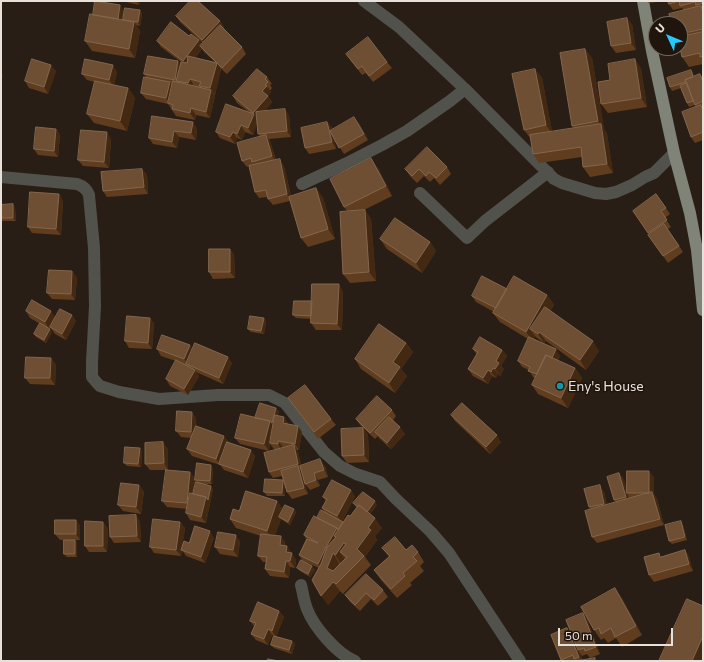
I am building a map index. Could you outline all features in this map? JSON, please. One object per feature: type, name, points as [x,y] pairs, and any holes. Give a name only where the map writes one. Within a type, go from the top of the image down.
[{"type":"main road","points":[[643,1],[674,153],[700,248],[703,310]]},
{"type":"street","points":[[364,1],[399,27],[465,89],[554,179],[562,183],[595,193],[606,194],[616,192],[632,186],[654,173],[674,153]]},
{"type":"street","points":[[302,184],[382,145],[406,131],[465,89]]},
{"type":"street","points":[[420,193],[466,238],[485,221],[548,172]]},
{"type":"street","points":[[1,177],[77,184],[82,186],[88,192],[94,248],[95,306],[92,377],[100,386],[120,392],[159,399],[218,395],[269,395],[284,403],[324,452],[340,466],[356,474],[380,482],[431,532],[449,553],[520,661]]},
{"type":"street","points":[[301,585],[307,609],[318,629],[335,647],[355,661]]},
{"type":"building","points":[[95,1],[120,5],[118,19],[93,15]]},
{"type":"building","points":[[190,1],[198,1],[220,21],[202,40],[176,16]]},
{"type":"building","points":[[668,1],[679,1],[669,4]]},
{"type":"building","points":[[679,1],[695,1],[695,2],[680,6]]},
{"type":"building","points":[[696,1],[703,1],[703,3],[696,5]]},
{"type":"building","points":[[701,6],[703,13],[703,29],[688,32],[688,16],[669,16],[669,14]]},
{"type":"building","points":[[125,8],[140,10],[138,22],[123,20]]},
{"type":"building","points":[[90,14],[134,22],[129,49],[85,41]]},
{"type":"building","points":[[627,18],[631,43],[611,46],[607,22]]},
{"type":"building","points":[[171,22],[189,36],[191,34],[199,40],[183,61],[157,41]]},
{"type":"building","points":[[220,25],[242,47],[222,68],[200,46]]},
{"type":"building","points":[[703,32],[703,56],[700,57],[700,53],[688,56],[688,35]]},
{"type":"building","points":[[368,37],[387,62],[369,76],[362,66],[358,69],[346,54]]},
{"type":"building","points":[[585,49],[598,121],[572,126],[560,53]]},
{"type":"building","points":[[148,56],[178,61],[175,80],[144,74]]},
{"type":"building","points":[[188,56],[217,63],[210,88],[199,86],[201,82],[190,79],[188,83],[176,81],[181,62],[187,63]]},
{"type":"building","points":[[32,59],[51,65],[44,87],[25,81]]},
{"type":"building","points":[[85,59],[113,65],[109,80],[82,74]]},
{"type":"building","points":[[635,59],[641,98],[601,104],[598,82],[610,80],[608,64]]},
{"type":"building","points":[[257,69],[267,77],[265,79],[268,82],[265,85],[267,86],[262,91],[268,96],[253,113],[233,96]]},
{"type":"building","points":[[535,69],[546,125],[524,130],[512,74]]},
{"type":"building","points":[[691,70],[693,77],[685,80],[686,82],[670,87],[667,78]]},
{"type":"building","points":[[700,74],[703,82],[703,101],[695,105],[685,80]]},
{"type":"building","points":[[144,77],[170,82],[166,98],[141,93]]},
{"type":"building","points":[[95,81],[128,88],[120,121],[87,114]]},
{"type":"building","points":[[173,81],[211,90],[206,112],[191,108],[190,113],[172,109],[173,105],[168,103]]},
{"type":"building","points":[[687,83],[693,101],[687,103],[680,86]]},
{"type":"building","points":[[226,104],[254,114],[248,128],[241,125],[237,134],[233,132],[230,137],[216,132]]},
{"type":"building","points":[[701,105],[703,112],[703,132],[691,137],[682,112]]},
{"type":"building","points":[[285,109],[287,131],[258,134],[256,112]]},
{"type":"building","points":[[152,116],[193,122],[191,133],[174,131],[172,142],[149,138]]},
{"type":"building","points":[[354,117],[364,134],[339,148],[330,131]]},
{"type":"building","points":[[327,122],[332,142],[305,148],[301,128]]},
{"type":"building","points":[[601,124],[607,164],[583,167],[581,147],[533,154],[530,135]]},
{"type":"building","points":[[36,127],[56,129],[54,151],[34,149]]},
{"type":"building","points":[[81,130],[107,132],[104,162],[78,160]]},
{"type":"building","points":[[266,135],[272,156],[252,162],[251,158],[242,161],[237,143]]},
{"type":"building","points":[[427,147],[447,167],[436,178],[429,172],[426,176],[419,169],[412,176],[405,169]]},
{"type":"building","points":[[371,158],[386,186],[344,207],[330,179]]},
{"type":"building","points":[[280,159],[287,194],[268,199],[266,190],[255,192],[249,166]]},
{"type":"building","points":[[142,169],[144,187],[103,191],[101,172]]},
{"type":"building","points":[[316,188],[328,229],[301,238],[289,197]]},
{"type":"building","points":[[30,192],[59,194],[56,229],[28,227]]},
{"type":"building","points":[[656,194],[666,208],[661,211],[667,220],[648,233],[633,211]]},
{"type":"building","points":[[13,204],[13,218],[1,218],[1,205]]},
{"type":"building","points":[[365,210],[369,272],[343,274],[340,212]]},
{"type":"building","points":[[395,218],[430,242],[416,263],[380,239]]},
{"type":"building","points":[[664,224],[679,246],[663,256],[648,235]]},
{"type":"building","points":[[209,249],[230,249],[230,272],[209,272]]},
{"type":"building","points":[[49,270],[72,271],[71,294],[47,293]]},
{"type":"building","points":[[482,276],[507,289],[496,308],[472,296]]},
{"type":"building","points":[[514,276],[547,295],[526,332],[493,313]]},
{"type":"building","points":[[312,284],[339,284],[337,324],[311,323]]},
{"type":"building","points":[[32,300],[51,311],[45,322],[26,311]]},
{"type":"building","points":[[294,301],[312,301],[311,316],[293,315]]},
{"type":"building","points":[[545,307],[593,341],[580,360],[539,332],[538,334],[530,329]]},
{"type":"building","points":[[60,309],[72,315],[62,334],[50,327]]},
{"type":"building","points":[[127,316],[150,318],[148,343],[125,341]]},
{"type":"building","points":[[250,316],[264,318],[261,331],[248,329]]},
{"type":"building","points":[[40,323],[50,329],[44,340],[34,334]]},
{"type":"building","points":[[379,324],[406,343],[393,362],[400,367],[389,383],[355,359]]},
{"type":"building","points":[[162,335],[190,345],[184,359],[157,349]]},
{"type":"building","points":[[480,337],[502,350],[496,361],[499,363],[495,369],[493,368],[491,372],[488,370],[483,378],[468,369],[478,352],[473,349]]},
{"type":"building","points":[[529,337],[556,349],[552,358],[546,355],[537,374],[528,371],[530,367],[518,361]]},
{"type":"building","points":[[195,343],[228,357],[219,378],[186,364]]},
{"type":"building","points":[[546,355],[575,368],[561,398],[532,385]]},
{"type":"building","points":[[26,357],[51,358],[50,378],[25,378]]},
{"type":"building","points":[[176,360],[195,370],[184,389],[166,379]]},
{"type":"building","points":[[305,385],[331,419],[314,432],[288,398]]},
{"type":"building","points":[[377,396],[392,410],[370,433],[356,419]]},
{"type":"building","points":[[260,403],[276,408],[272,423],[270,421],[255,418]]},
{"type":"building","points":[[462,403],[497,435],[486,447],[451,415]]},
{"type":"building","points":[[177,411],[192,412],[191,432],[176,431]]},
{"type":"building","points":[[241,414],[270,421],[264,444],[235,438]]},
{"type":"building","points":[[275,415],[284,417],[283,423],[298,426],[295,444],[278,441],[278,444],[270,443]]},
{"type":"building","points":[[389,417],[400,427],[387,443],[375,432]]},
{"type":"building","points":[[196,426],[224,436],[216,459],[187,449]]},
{"type":"building","points":[[363,428],[364,455],[342,456],[341,429]]},
{"type":"building","points":[[163,442],[164,463],[145,464],[145,443]]},
{"type":"building","points":[[227,442],[251,450],[243,472],[219,464]]},
{"type":"building","points":[[294,445],[298,464],[269,472],[264,453]]},
{"type":"building","points":[[125,447],[140,448],[138,464],[124,463]]},
{"type":"building","points":[[320,459],[324,470],[314,473],[316,480],[305,484],[300,466]]},
{"type":"building","points":[[197,463],[211,465],[210,481],[195,480]]},
{"type":"building","points":[[298,466],[304,488],[287,492],[281,471]]},
{"type":"building","points":[[166,470],[190,472],[187,503],[162,501]]},
{"type":"building","points":[[627,471],[649,471],[649,493],[627,493]]},
{"type":"building","points":[[619,473],[626,497],[614,500],[607,477]]},
{"type":"building","points":[[265,479],[283,480],[282,493],[264,492]]},
{"type":"building","points":[[332,480],[351,490],[337,516],[322,508],[327,499],[323,497]]},
{"type":"building","points":[[196,482],[211,486],[208,500],[206,497],[193,494]]},
{"type":"building","points":[[121,483],[139,485],[136,507],[118,505]]},
{"type":"building","points":[[600,485],[604,504],[589,507],[584,489]]},
{"type":"building","points":[[246,491],[277,501],[267,531],[230,519],[233,509],[239,511]]},
{"type":"building","points":[[363,492],[375,501],[367,512],[359,505],[358,507],[353,503]]},
{"type":"building","points":[[652,492],[660,519],[592,537],[585,511]]},
{"type":"building","points":[[190,493],[206,497],[201,517],[186,513]]},
{"type":"building","points":[[285,505],[294,509],[288,522],[279,517]]},
{"type":"building","points":[[359,505],[375,518],[368,528],[371,530],[357,549],[364,556],[336,584],[333,582],[321,596],[312,580],[321,564],[327,547],[336,537],[334,536],[348,515],[350,516]],"holes":[[[344,543],[346,544],[340,552],[347,557],[333,571],[327,568],[333,553],[335,555]]]},
{"type":"building","points":[[321,510],[343,522],[338,530],[337,528],[317,518]]},
{"type":"building","points":[[136,515],[137,536],[110,537],[109,516]]},
{"type":"building","points":[[314,516],[337,528],[318,564],[299,555],[307,539],[318,543],[304,535]]},
{"type":"building","points":[[153,519],[180,522],[176,550],[150,547]]},
{"type":"building","points":[[55,520],[76,520],[76,534],[55,534]]},
{"type":"building","points":[[85,521],[103,522],[103,546],[85,546]]},
{"type":"building","points":[[681,521],[685,537],[669,541],[665,525]]},
{"type":"building","points":[[195,526],[210,531],[201,557],[181,550],[184,541],[189,543]]},
{"type":"building","points":[[218,532],[236,535],[233,550],[215,547]]},
{"type":"building","points":[[261,534],[281,536],[280,545],[287,546],[286,552],[292,553],[290,561],[286,561],[284,572],[265,569],[267,557],[258,556]]},
{"type":"building","points":[[395,537],[406,550],[412,545],[418,552],[413,557],[417,561],[403,573],[405,576],[391,589],[374,570],[390,556],[382,548]]},
{"type":"building","points":[[64,540],[75,540],[75,554],[64,554]]},
{"type":"building","points":[[685,550],[689,564],[649,575],[644,557],[659,553],[660,557]]},
{"type":"building","points":[[301,560],[312,566],[308,574],[297,568]]},
{"type":"building","points":[[366,574],[383,590],[374,600],[366,593],[355,605],[345,595]]},
{"type":"building","points":[[615,588],[636,626],[615,637],[611,628],[601,634],[599,628],[594,630],[581,607]]},
{"type":"building","points":[[687,599],[703,606],[703,636],[692,661],[659,661]]},
{"type":"building","points":[[258,602],[279,611],[272,631],[268,629],[264,639],[251,634],[256,623],[250,621]]},
{"type":"building","points":[[583,613],[596,647],[585,651],[584,648],[578,650],[566,620]]},
{"type":"building","points":[[567,628],[579,657],[574,659],[573,655],[561,660],[551,635]]},
{"type":"building","points":[[274,636],[292,641],[289,650],[271,645]]},
{"type":"building","points":[[595,658],[595,661],[577,661]]},
{"type":"building","points":[[268,659],[279,661],[267,661]]},
{"type":"place","name":"Eny's House","points":[[560,386]]}]
